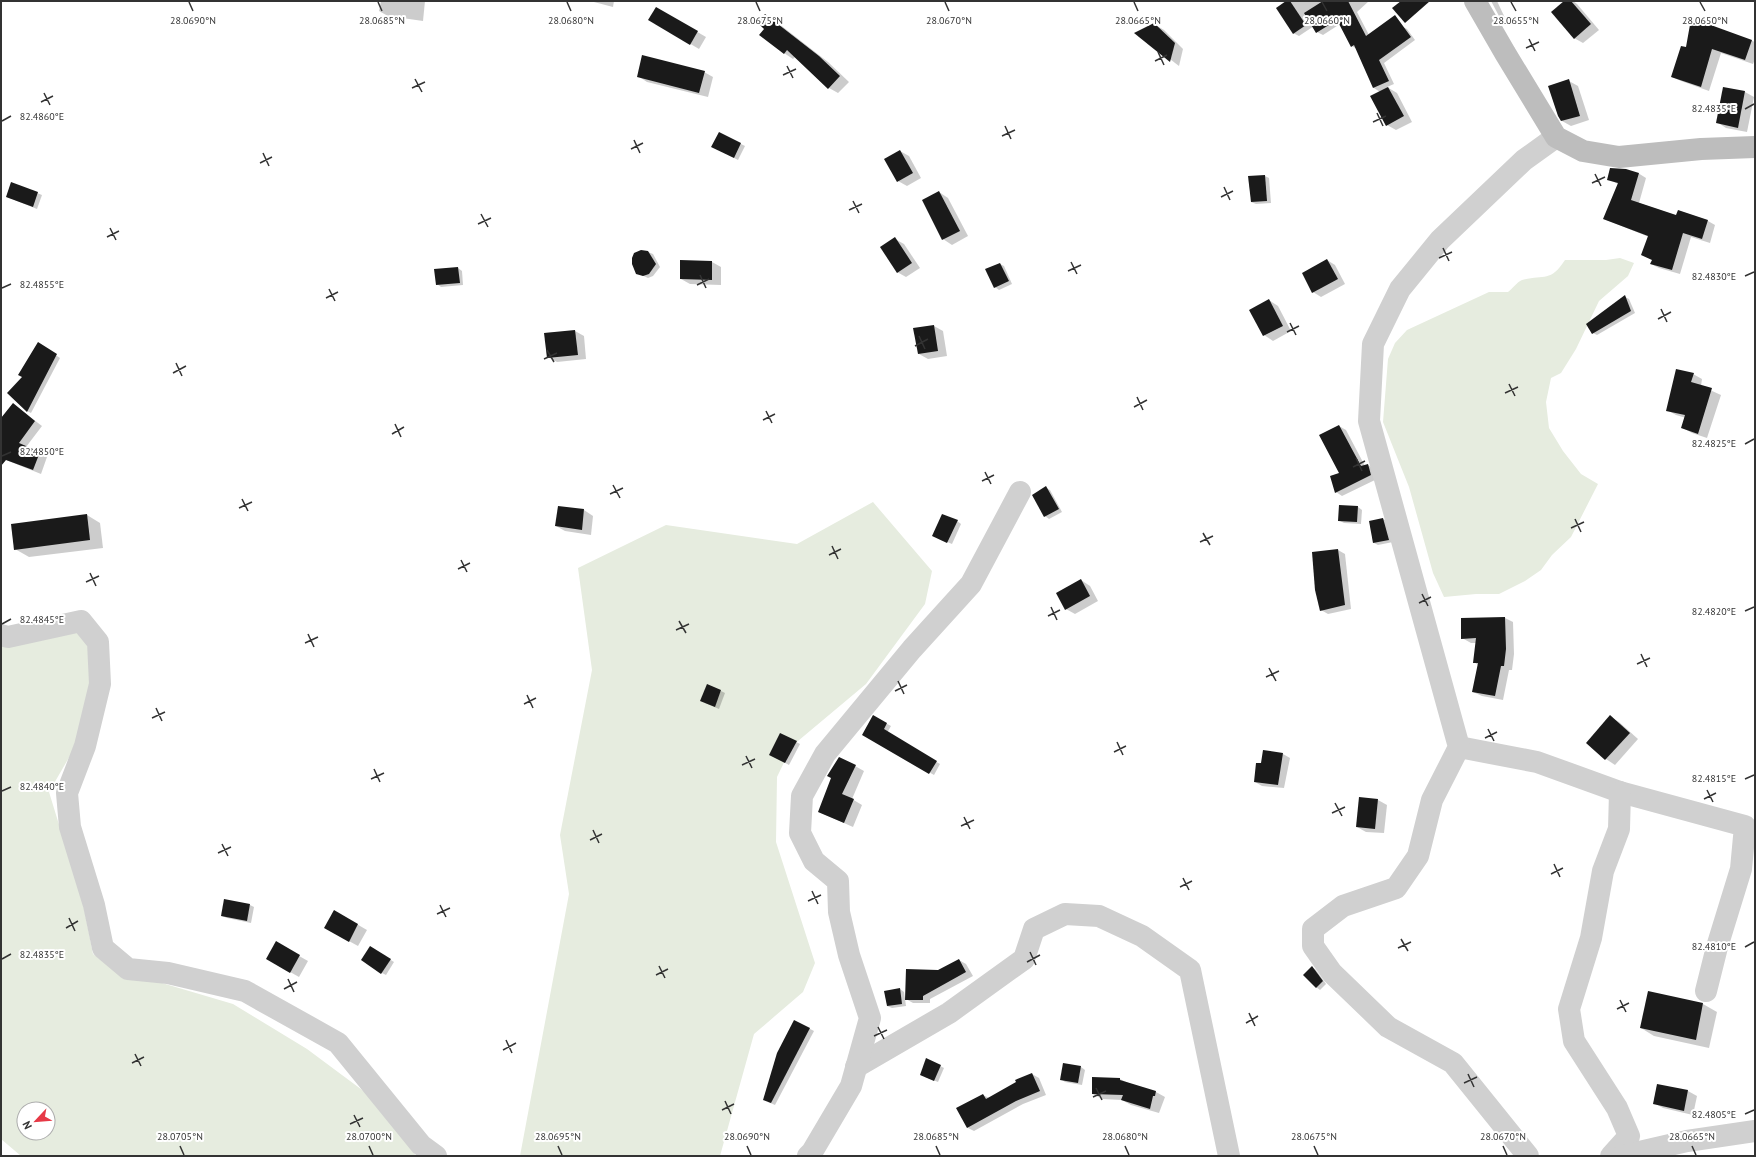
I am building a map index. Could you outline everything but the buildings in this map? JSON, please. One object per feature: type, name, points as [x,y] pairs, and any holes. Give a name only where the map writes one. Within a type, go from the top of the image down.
[{"type":"street","points":[[1475,1],[1504,53],[1556,136],[1584,150],[1619,157],[1702,149],[1755,147]]},
{"type":"street","points":[[1528,1156],[1453,1063],[1388,1027],[1332,973],[1313,946],[1314,929],[1343,906],[1396,888],[1418,856],[1432,800],[1459,747],[1370,422],[1373,344],[1400,288],[1440,240],[1524,160],[1556,136]]},
{"type":"street","points":[[808,1156],[812,1152],[851,1086],[870,1018],[848,955],[839,912],[838,881],[814,862],[800,833],[802,796],[825,754],[912,650],[971,584],[1020,492]]},
{"type":"street","points":[[1,635],[8,637],[81,621],[98,642],[100,684],[85,746],[67,793],[70,827],[94,905],[103,948],[128,970],[168,973],[246,991],[338,1043],[421,1145],[436,1156]]},
{"type":"street","points":[[1459,747],[1536,762],[1620,792],[1745,826],[1740,869],[1717,947],[1706,992]]},
{"type":"street","points":[[1612,1156],[1629,1136],[1617,1108],[1574,1041],[1569,1009],[1591,938],[1603,871],[1619,830],[1620,792]]},
{"type":"street","points":[[856,1067],[949,1013],[1024,959],[1034,929],[1065,914],[1099,916],[1142,936],[1190,970],[1229,1156]]},
{"type":"street","points":[[1622,1156],[1687,1141],[1755,1131]]},
{"type":"shaded area","points":[[1620,258],[1634,263],[1628,276],[1599,301],[1576,349],[1561,373],[1551,378],[1546,402],[1549,428],[1563,451],[1581,474],[1598,484],[1571,537],[1552,555],[1541,570],[1525,581],[1499,594],[1476,594],[1444,597],[1433,573],[1409,487],[1383,422],[1388,359],[1395,343],[1407,330],[1489,292],[1508,292],[1522,280],[1551,275],[1565,260],[1606,260]]},
{"type":"shaded area","points":[[873,502],[932,571],[925,604],[866,684],[792,746],[777,777],[776,842],[815,963],[803,992],[754,1034],[720,1156],[520,1156],[569,894],[560,835],[592,670],[578,568],[666,525],[797,544]]},
{"type":"shaded area","points":[[74,628],[91,646],[92,682],[78,742],[49,792],[83,903],[93,954],[122,976],[162,983],[233,1004],[307,1049],[377,1101],[416,1156],[21,1156],[1,1139],[1,642]]}]
